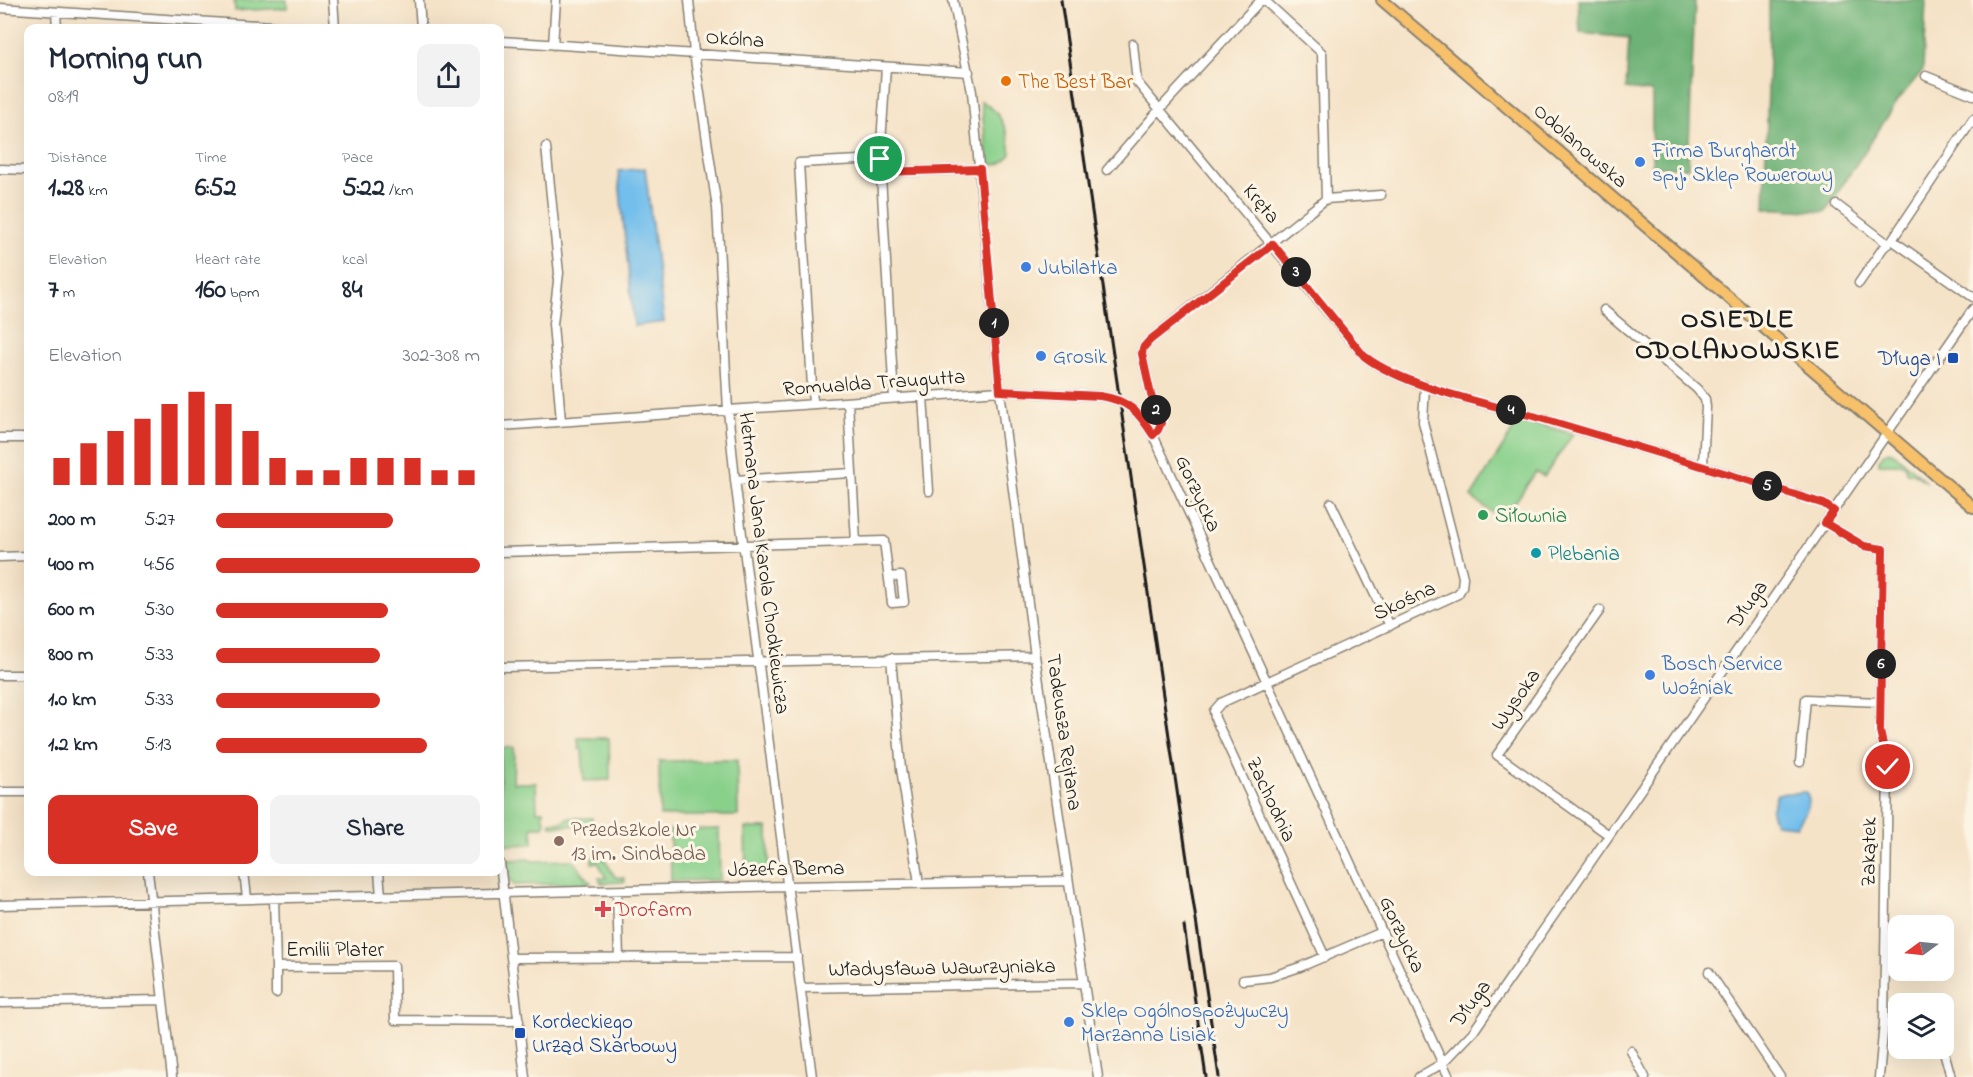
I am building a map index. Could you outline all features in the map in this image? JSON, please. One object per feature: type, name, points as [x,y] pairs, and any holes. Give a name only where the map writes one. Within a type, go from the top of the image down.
[{"type":"main road","name":"Odolanowska","points":[[1382,0],[1973,507]]},
{"type":"street","points":[[333,0],[335,24]]},
{"type":"street","points":[[419,0],[421,24]]},
{"type":"street","points":[[553,45],[556,0]]},
{"type":"street","name":"Hetmana Jana Karola Chodkiewicza","points":[[689,0],[694,53],[717,208],[728,410],[735,480],[812,1077]]},
{"type":"street","points":[[953,0],[969,72],[1000,391]]},
{"type":"street","points":[[1107,170],[1159,110],[1263,0],[1322,53],[1326,199]]},
{"type":"street","points":[[0,8],[10,4],[56,12],[240,24]]},
{"type":"street","points":[[56,12],[57,24]]},
{"type":"street","name":"Okólna","points":[[504,41],[969,72]]},
{"type":"street","name":"Kręta","points":[[1133,44],[1137,82],[1364,356],[1377,366],[1425,385],[1703,465],[1824,504],[1834,511]]},
{"type":"street","points":[[886,67],[880,159],[894,399]]},
{"type":"street","points":[[1926,76],[1973,95]]},
{"type":"street","points":[[1859,284],[1973,119]]},
{"type":"street","points":[[546,147],[558,273],[553,324],[561,421]]},
{"type":"street","points":[[813,404],[799,163],[880,159]]},
{"type":"street","points":[[0,169],[24,170]]},
{"type":"street","points":[[881,172],[980,169]]},
{"type":"street","points":[[1153,435],[1161,423],[1143,362],[1143,348],[1150,340],[1273,244],[1326,199],[1381,195]]},
{"type":"street","points":[[1837,205],[1973,297]]},
{"type":"street","name":"Długa","points":[[1419,1077],[1443,1063],[1473,1032],[1973,309]]},
{"type":"street","points":[[1604,310],[1705,399],[1703,465]]},
{"type":"street","name":"Skośna","points":[[1266,682],[1458,594],[1462,587],[1463,578],[1423,422],[1425,385]]},
{"type":"street","name":"Romualda Traugutta","points":[[504,426],[1000,391]]},
{"type":"street","name":"Gorzycka","points":[[1000,391],[1114,398],[1136,412],[1153,435],[1449,1077]]},
{"type":"street","name":"Tadeusza Rejtana","points":[[1000,391],[1035,656],[1098,1077]]},
{"type":"street","points":[[923,396],[929,491]]},
{"type":"street","points":[[848,402],[856,542]]},
{"type":"street","points":[[0,438],[24,438]]},
{"type":"street","points":[[735,480],[852,473]]},
{"type":"street","points":[[1331,502],[1390,626]]},
{"type":"street","name":"Zakątek","points":[[1825,523],[1864,546],[1883,549],[1880,731],[1888,767],[1884,1023],[1879,1077]]},
{"type":"street","points":[[504,552],[884,541],[889,577]]},
{"type":"street","points":[[0,557],[24,556]]},
{"type":"street","name":"Wysoka","points":[[1600,610],[1497,755],[1609,835]]},
{"type":"street","points":[[504,666],[1035,656]]},
{"type":"street","points":[[891,658],[901,769],[919,883]]},
{"type":"street","points":[[0,675],[24,675]]},
{"type":"street","name":"Zachodnia","points":[[1266,682],[1216,706],[1215,718],[1325,957]]},
{"type":"street","points":[[1800,762],[1806,699],[1880,702]]},
{"type":"street","points":[[0,792],[24,792]]},
{"type":"street","points":[[149,876],[172,1077]]},
{"type":"street","points":[[244,876],[247,898]]},
{"type":"street","points":[[379,876],[381,896]]},
{"type":"street","points":[[501,876],[525,1077]]},
{"type":"street","name":"Józefa Bema","points":[[0,905],[1068,881]]},
{"type":"street","points":[[616,891],[619,958]]},
{"type":"street","name":"Emilii Plater","points":[[274,898],[276,967],[394,966],[395,1020],[519,1022]]},
{"type":"street","points":[[1243,980],[1270,977],[1325,957],[1382,932]]},
{"type":"street","points":[[511,958],[797,957]]},
{"type":"street","points":[[276,967],[276,993]]},
{"type":"street","points":[[1708,972],[1780,1077]]},
{"type":"street","name":"Władysława Wawrzyniaka","points":[[801,988],[1084,983]]},
{"type":"street","points":[[0,1003],[163,1000]]},
{"type":"street","points":[[1884,1023],[1888,1023]]},
{"type":"street","points":[[1631,1051],[1645,1077]]},
{"type":"street","points":[[1946,1059],[1951,1077]]},
{"type":"green space","points":[[234,0],[287,0],[287,8],[235,11]]},
{"type":"green space","points":[[1578,0],[1695,0],[1688,168],[1652,166],[1652,92],[1626,89],[1629,38],[1580,33]]},
{"type":"green space","points":[[1769,0],[1926,0],[1923,70],[1899,99],[1825,212],[1764,208]]},
{"type":"green space","points":[[981,101],[999,117],[1008,138],[1011,154],[998,164],[988,163]]},
{"type":"green space","points":[[1520,419],[1573,434],[1544,477],[1536,472],[1503,520],[1471,497]]},
{"type":"green space","points":[[1889,451],[1894,453],[1927,482],[1913,473],[1906,472],[1905,464],[1879,464],[1884,453]]},
{"type":"green space","points":[[578,738],[609,738],[610,780],[584,781],[582,749],[579,749]]},
{"type":"green space","points":[[514,747],[513,783],[536,783],[537,811],[544,811],[542,818],[545,819],[544,827],[532,827],[533,844],[506,845],[504,748]]},
{"type":"green space","points":[[737,760],[738,816],[660,816],[659,761]]},
{"type":"green space","points":[[567,818],[592,818],[592,825],[551,826],[550,822],[563,822]]},
{"type":"green space","points":[[745,828],[768,828],[769,875],[746,875]]},
{"type":"green space","points":[[719,829],[720,880],[671,881],[670,830]]},
{"type":"green space","points":[[604,853],[603,857],[615,877],[624,878],[625,882],[601,883],[599,878],[606,878],[598,862],[592,863],[592,859],[596,854]]},
{"type":"green space","points":[[528,859],[533,861],[573,860],[591,883],[514,885],[510,881],[507,860]]},
{"type":"water","points":[[645,168],[664,322],[634,326],[618,171]]},
{"type":"water","points":[[1806,792],[1808,805],[1797,826],[1775,824],[1771,811],[1777,794]]},
{"type":"railway","points":[[1061,0],[1219,1077]]},
{"type":"railway","points":[[1184,926],[1206,1077]]},
{"type":"place","name":"The Best Bar","points":[[1006,81]]},
{"type":"place","name":"Firma Burghardt sp.j. Sklep Rowerowy","points":[[1640,162]]},
{"type":"place","name":"Jubilatka","points":[[1026,267]]},
{"type":"place","name":"Grosik","points":[[1041,356]]},
{"type":"place","name":"Długa I","points":[[1953,358]]},
{"type":"place","name":"Siłownia","points":[[1483,515]]},
{"type":"place","name":"Plebania","points":[[1536,553]]},
{"type":"place","name":"Bosch Service Woźniak","points":[[1650,675]]},
{"type":"place","name":"Przedszkole Nr 13 im. Sindbada","points":[[559,841]]},
{"type":"place","name":"Drofarm","points":[[603,909]]},
{"type":"place","name":"Sklep Ogólnospożywczy Marzanna Lisiak","points":[[1069,1022]]},
{"type":"place","name":"Kordeckiego Urząd Skarbowy","points":[[520,1033]]},
{"type":"district","name":"OSIEDLE ODOLANOWSKIE","points":[[1738,334]]},
{"type":"route","points":[[880,159],[881,172],[980,169],[1000,391],[1114,398],[1136,412],[1153,435],[1161,423],[1143,362],[1143,348],[1150,340],[1273,244],[1364,356],[1377,366],[1425,385],[1703,465],[1824,504],[1834,511],[1825,523],[1864,546],[1883,549],[1880,731],[1888,767]]}]
